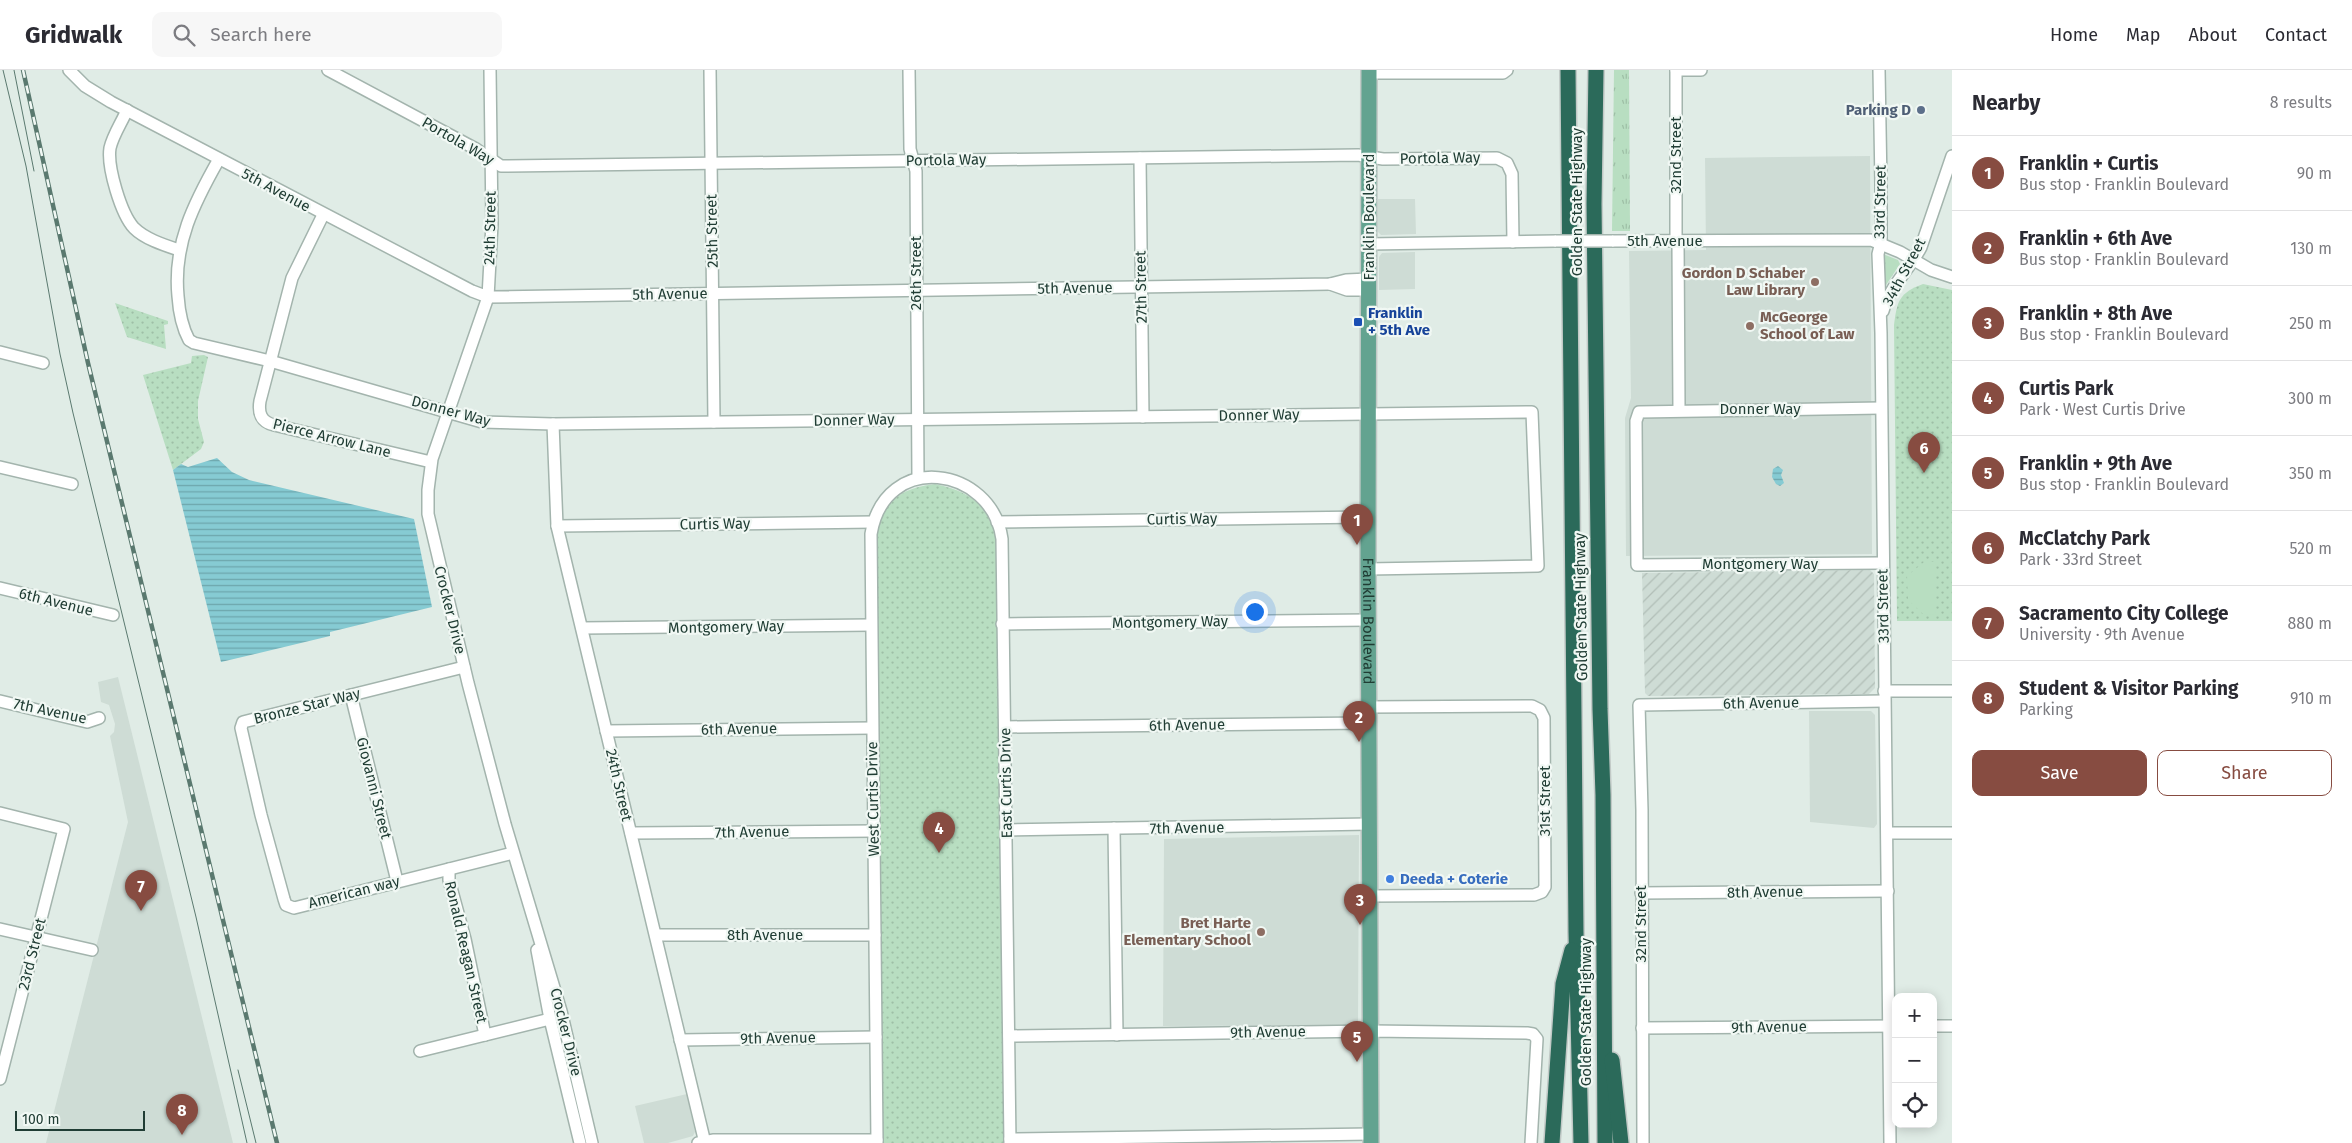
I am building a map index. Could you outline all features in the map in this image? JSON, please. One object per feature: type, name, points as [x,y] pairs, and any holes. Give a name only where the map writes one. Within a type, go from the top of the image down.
[{"type":"highway","points":[[1558,70],[1569,205]]},
{"type":"highway","name":"Golden State Highway","points":[[1568,70],[1576,932],[1581,1143]]},
{"type":"highway","name":"Golden State Highway","points":[[1595,70],[1594,141],[1600,709],[1603,795],[1605,1143]]},
{"type":"highway","points":[[1552,1143],[1563,984],[1576,932]]},
{"type":"highway","points":[[1603,966],[1621,1143]]},
{"type":"main road","name":"Franklin Boulevard","points":[[1369,72],[1370,244],[1367,517],[1371,1138]]},
{"type":"street","name":"5th Avenue","points":[[69,70],[96,94],[472,292],[488,297],[1330,284],[1346,280],[1369,285]]},
{"type":"street","name":"Portola Way","points":[[328,70],[490,158],[501,166],[1369,156],[1383,158],[1497,158],[1507,164],[1512,174],[1513,242]]},
{"type":"street","name":"24th Street","points":[[488,297],[492,224],[490,70]]},
{"type":"street","name":"25th Street","points":[[710,70],[714,422]]},
{"type":"street","name":"26th Street","points":[[909,70],[910,149],[916,171],[918,477]]},
{"type":"street","points":[[1369,72],[1503,73],[1506,70]]},
{"type":"street","points":[[1676,70],[1700,70]]},
{"type":"street","name":"32nd Street","points":[[1676,70],[1679,410]]},
{"type":"street","name":"33rd Street","points":[[1879,70],[1881,114],[1880,242],[1878,254],[1881,333],[1884,696],[1892,1026],[1890,1143]]},
{"type":"street","points":[[127,110],[111,146],[111,171],[126,217],[134,228],[143,235],[179,250],[188,218],[219,159]]},
{"type":"street","name":"34th Street","points":[[1881,333],[1882,314],[1887,299],[1914,260],[1952,156]]},
{"type":"street","name":"27th Street","points":[[1140,158],[1143,417]]},
{"type":"street","points":[[270,361],[292,278],[324,215]]},
{"type":"street","name":"5th Avenue","points":[[1370,244],[1871,240],[1880,242],[1931,270],[1952,277]]},
{"type":"street","name":"Donner Way","points":[[179,250],[177,277],[179,304],[189,340],[194,343],[270,361],[492,423],[553,424],[1532,412],[1538,566],[1368,569]]},
{"type":"street","name":"Crocker Drive","points":[[488,297],[447,411],[432,462],[428,490],[429,522],[464,667],[534,924],[550,1019],[580,1143]]},
{"type":"street","points":[[0,352],[43,362]]},
{"type":"street","name":"Pierce Arrow Lane","points":[[270,361],[259,407],[260,416],[266,423],[432,462]]},
{"type":"street","name":"Donner Way","points":[[1637,565],[1636,421],[1639,412],[1881,408]]},
{"type":"street","name":"24th Street","points":[[553,424],[557,526],[656,936],[703,1143]]},
{"type":"street","points":[[0,466],[72,484]]},
{"type":"street","name":"East Curtis Drive","points":[[918,477],[940,477],[979,496],[997,522],[1002,539],[1010,1141]]},
{"type":"street","name":"West Curtis Drive","points":[[877,1142],[870,541],[873,522],[881,504],[898,487],[918,477]]},
{"type":"street","name":"Curtis Way","points":[[997,522],[1367,517]]},
{"type":"street","name":"Curtis Way","points":[[557,526],[873,522]]},
{"type":"street","name":"Montgomery Way","points":[[1637,565],[1883,563]]},
{"type":"street","name":"6th Avenue","points":[[0,588],[113,615]]},
{"type":"street","name":"Montgomery Way","points":[[1002,624],[1368,620]]},
{"type":"street","name":"Montgomery Way","points":[[582,628],[871,625]]},
{"type":"street","name":"Bronze Star Way","points":[[261,815],[241,728],[243,722],[464,667]]},
{"type":"street","name":"6th Avenue","points":[[1639,704],[1884,696],[1952,691]]},
{"type":"street","name":"Giovanni Street","points":[[351,695],[397,881]]},
{"type":"street","name":"7th Avenue","points":[[0,701],[87,722],[99,718]]},
{"type":"street","name":"32nd Street","points":[[1639,704],[1642,810],[1643,1143]]},
{"type":"street","name":"31st Street","points":[[1368,707],[1532,706],[1540,710],[1544,718],[1545,887],[1542,892],[1534,895],[1369,896]]},
{"type":"street","name":"6th Avenue","points":[[1005,726],[1368,723]]},
{"type":"street","name":"6th Avenue","points":[[606,731],[872,728]]},
{"type":"street","name":"23rd Street","points":[[0,813],[64,829],[37,937],[5,1037],[0,1080]]},
{"type":"street","name":"American way","points":[[261,815],[286,905],[294,908],[513,852]]},
{"type":"street","name":"7th Avenue","points":[[1006,830],[1369,824]]},
{"type":"street","points":[[1114,828],[1117,1035]]},
{"type":"street","name":"7th Avenue","points":[[631,833],[874,831]]},
{"type":"street","points":[[1888,833],[1952,833]]},
{"type":"street","name":"Ronald Reagan Street","points":[[449,869],[449,880],[465,938],[485,1035]]},
{"type":"street","name":"8th Avenue","points":[[1641,893],[1888,891]]},
{"type":"street","name":"Crocker Drive","points":[[534,924],[542,941],[561,1011],[592,1143]]},
{"type":"street","points":[[0,929],[92,950]]},
{"type":"street","name":"8th Avenue","points":[[656,936],[875,935]]},
{"type":"street","points":[[420,1051],[550,1019]]},
{"type":"street","name":"9th Avenue","points":[[1642,1028],[1892,1026]]},
{"type":"street","points":[[1937,1026],[1952,1026]]},
{"type":"street","name":"9th Avenue","points":[[1009,1036],[1370,1031],[1533,1034],[1537,1039],[1531,1143]]},
{"type":"street","name":"9th Avenue","points":[[680,1040],[876,1037]]},
{"type":"street","points":[[1010,1141],[1371,1138]]},
{"type":"street","points":[[703,1143],[714,1140],[877,1142]]},
{"type":"shaded area","name":"McGeorge School of Law","points":[[1870,156],[1872,554],[1626,556],[1625,418],[1631,398],[1629,251],[1706,250],[1705,158]]},
{"type":"shaded area","points":[[1378,199],[1415,199],[1416,234],[1381,235],[1377,231]]},
{"type":"shaded area","points":[[1415,252],[1415,289],[1379,290],[1379,257],[1382,253]]},
{"type":"shaded area","points":[[1870,570],[1874,574],[1875,688],[1869,694],[1648,696],[1645,693],[1642,573]]},
{"type":"shaded area","points":[[118,677],[233,1143],[46,1143],[128,822],[110,736],[114,732],[115,724],[109,705],[101,702],[98,682]]},
{"type":"shaded area","points":[[1809,711],[1871,711],[1875,715],[1877,824],[1874,828],[1810,822]]},
{"type":"shaded area","name":"Bret Harte Elementary School","points":[[1359,835],[1358,1025],[1163,1026],[1164,839]]},
{"type":"shaded area","points":[[687,1094],[695,1132],[693,1136],[668,1143],[644,1143],[635,1106]]},
{"type":"green space","points":[[1614,70],[1629,70],[1630,231],[1612,231]]},
{"type":"green space","points":[[1883,254],[1898,260],[1900,264],[1884,288]]},
{"type":"green space","points":[[1923,284],[1952,290],[1952,621],[1897,621],[1894,325],[1896,310],[1901,299],[1909,291]]},
{"type":"green space","points":[[115,303],[168,321],[168,324],[164,325],[166,349],[127,337]]},
{"type":"green space","points":[[204,355],[208,357],[198,401],[198,419],[204,442],[201,449],[173,470],[143,375],[191,363],[192,356]]},
{"type":"green space","points":[[935,484],[959,491],[976,502],[989,518],[997,542],[1006,1143],[880,1143],[872,542],[882,518],[893,501],[909,490]]},
{"type":"green space","points":[[1924,562],[1935,562],[1936,614],[1924,615],[1908,600],[1907,576]]},
{"type":"water","points":[[217,458],[232,472],[249,480],[414,519],[432,607],[330,632],[330,636],[221,662],[173,470],[181,464],[188,467]]},
{"type":"water","points":[[1778,466],[1783,470],[1781,475],[1784,483],[1780,486],[1776,484],[1772,477],[1773,469]]},
{"type":"tram line","points":[[3,70],[26,166],[60,354],[73,413],[196,917],[247,1143]]},
{"type":"tram line","points":[[14,70],[34,171]]},
{"type":"tram line","points":[[238,1070],[256,1143]]},
{"type":"railway","points":[[23,70],[88,363],[277,1143]]},
{"type":"place","name":"Parking D","points":[[1921,110]]},
{"type":"place","name":"Gordon D Schaber Law Library","points":[[1815,282]]},
{"type":"place","name":"Franklin + 5th Ave","points":[[1358,322]]},
{"type":"place","name":"McGeorge School of Law","points":[[1750,326]]},
{"type":"place","name":"McClatchy Park","points":[[1924,473]]},
{"type":"place","name":"Franklin + Curtis","points":[[1357,545]]},
{"type":"place","name":"Franklin + 6th Ave","points":[[1359,742]]},
{"type":"place","name":"Curtis Park","points":[[939,853]]},
{"type":"place","name":"Deeda + Coterie","points":[[1390,879]]},
{"type":"place","name":"Sacramento City College","points":[[141,911]]},
{"type":"place","name":"Franklin + 8th Ave","points":[[1360,925]]},
{"type":"place","name":"Bret Harte Elementary School","points":[[1261,932]]},
{"type":"place","name":"Franklin + 9th Ave","points":[[1357,1062]]},
{"type":"place","name":"Student & Visitor Parking","points":[[182,1135]]}]
